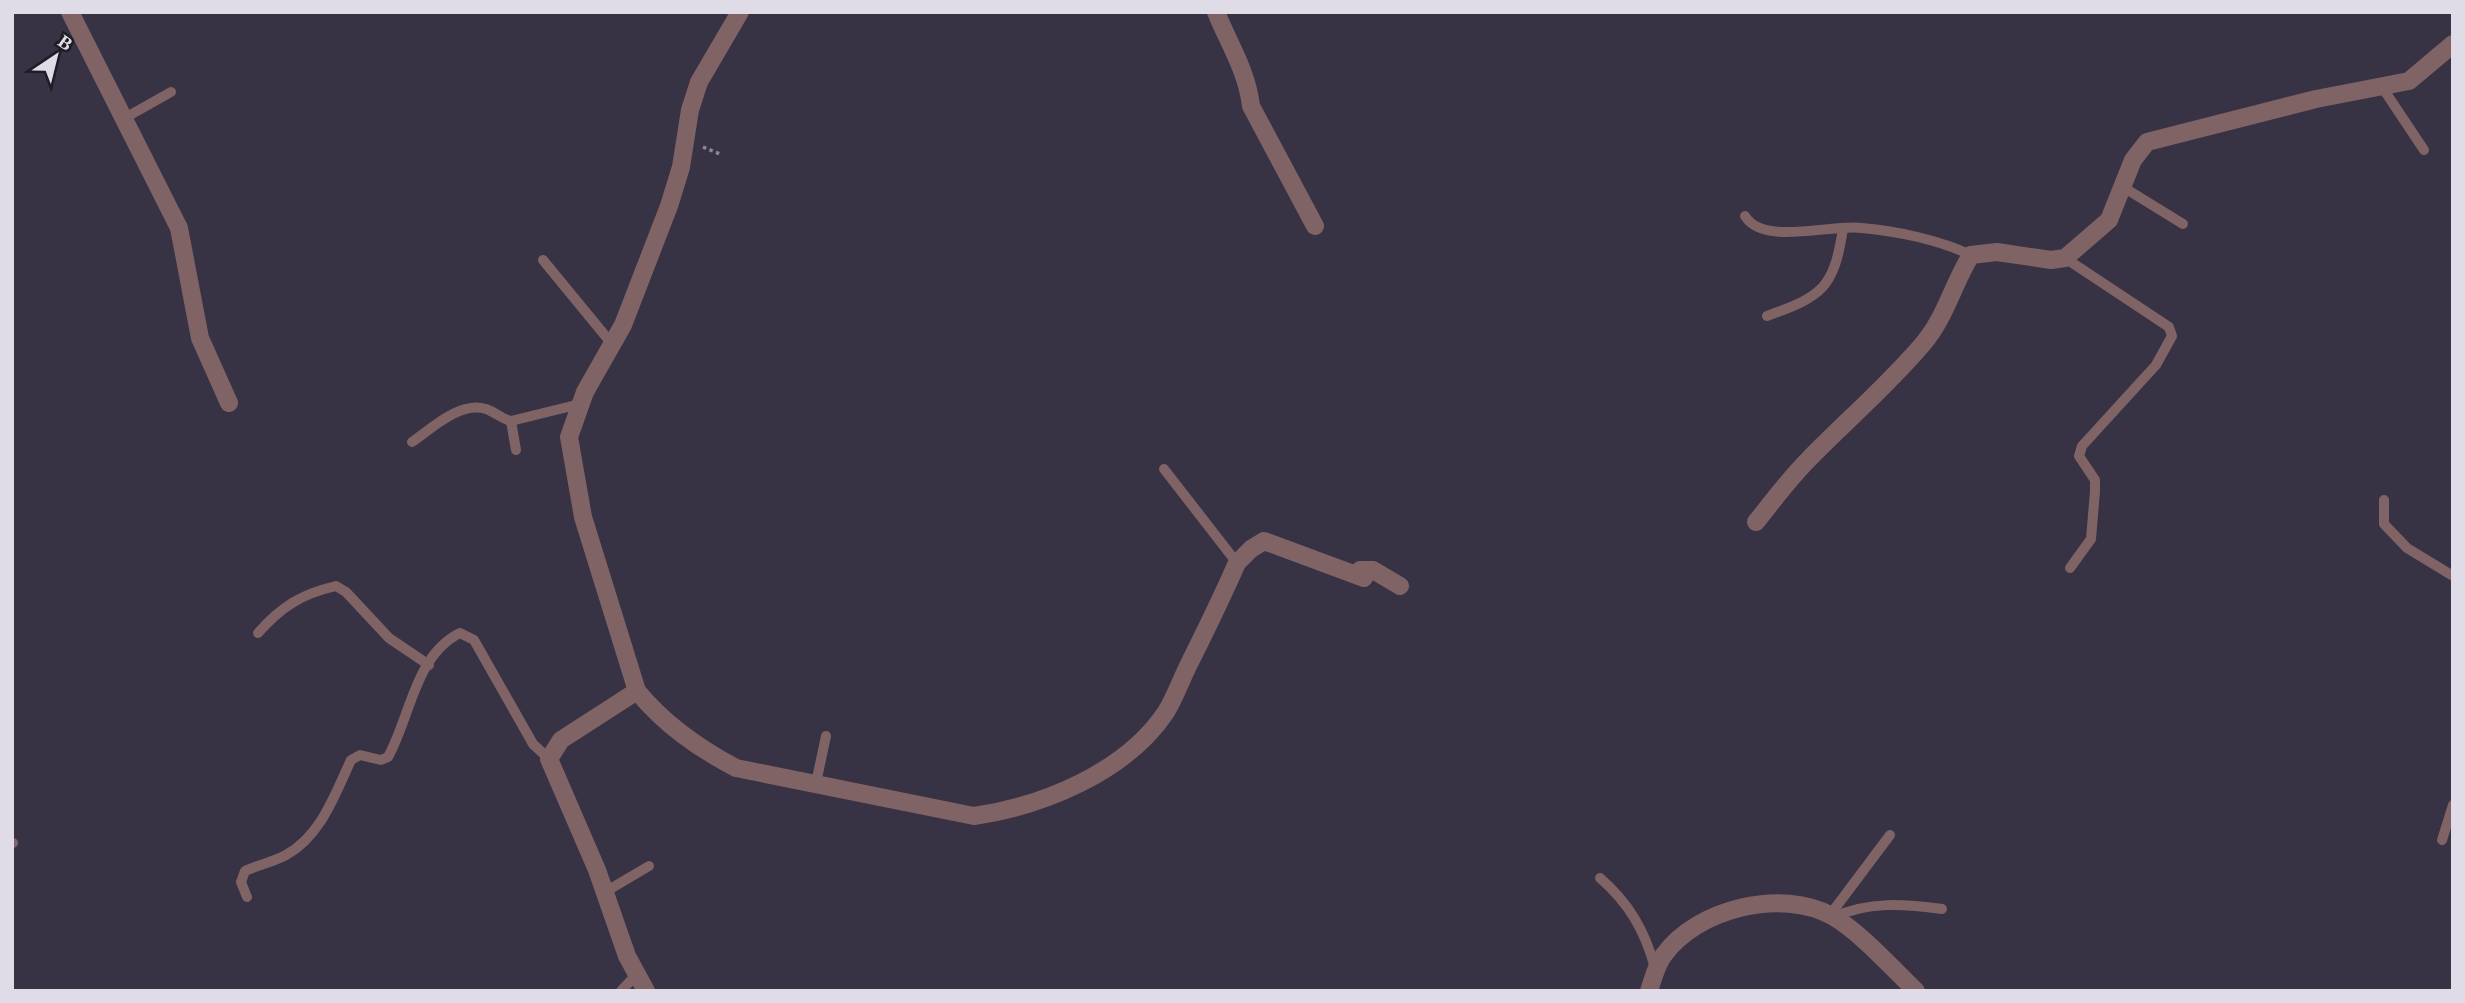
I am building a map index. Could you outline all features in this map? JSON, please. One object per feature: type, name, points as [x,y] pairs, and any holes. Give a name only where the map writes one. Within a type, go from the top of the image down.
[{"type":"street","points":[[70,12],[179,228],[200,338],[229,403]]},
{"type":"street","points":[[740,12],[699,82],[690,110],[681,167],[669,206],[623,325],[580,404],[569,437],[570,459],[590,542],[637,691],[672,728],[703,751],[736,768],[974,816],[999,813],[1040,800],[1081,781],[1129,752],[1165,713],[1237,563],[1264,541],[1364,578],[1360,570],[1373,570],[1400,586]]},
{"type":"street","points":[[1216,12],[1238,56],[1249,89],[1251,106],[1315,226]]},
{"type":"street","points":[[1756,522],[1808,459],[1853,419],[1885,381],[1924,344],[1947,306],[1971,256],[1997,252],[2051,260],[2065,258],[2109,220],[2140,149],[2155,138],[2251,117],[2316,99],[2409,81],[2453,44]]},
{"type":"street","points":[[637,691],[561,740],[549,760],[605,892],[636,975],[646,991]]},
{"type":"street","points":[[1649,991],[1664,956],[1676,943],[1724,912],[1774,904],[1803,904],[1832,916],[1916,991]]},
{"type":"lane","points":[[2382,87],[2424,149]]},
{"type":"lane","points":[[123,119],[171,92]]},
{"type":"lane","points":[[2123,187],[2183,224]]},
{"type":"lane","points":[[1745,216],[1750,224],[1766,230],[1800,232],[1843,228],[1882,231],[1947,246],[1971,256]]},
{"type":"lane","points":[[1767,316],[1803,304],[1823,288],[1839,251],[1843,228]]},
{"type":"lane","points":[[2065,258],[2169,327],[2172,336],[2157,365],[2082,446],[2079,456],[2095,480],[2091,539],[2070,568]]},
{"type":"lane","points":[[543,260],[612,344]]},
{"type":"lane","points":[[412,442],[447,417],[468,408],[484,408],[511,421],[580,404]]},
{"type":"lane","points":[[511,421],[516,450]]},
{"type":"lane","points":[[1164,469],[1209,523],[1237,563]]},
{"type":"lane","points":[[2384,500],[2384,524],[2407,548],[2453,576]]},
{"type":"lane","points":[[258,633],[279,609],[297,597],[336,586],[346,592],[389,638],[429,665]]},
{"type":"lane","points":[[247,897],[241,882],[245,871],[288,854],[305,840],[323,818],[351,760],[360,755],[381,760],[388,757],[414,692],[429,665],[450,638],[460,633],[474,640],[533,744],[549,760]]},
{"type":"lane","points":[[816,783],[826,736]]},
{"type":"lane","points":[[2442,840],[2453,805]]},
{"type":"lane","points":[[1832,916],[1890,835]]},
{"type":"lane","points":[[605,892],[649,866]]},
{"type":"lane","points":[[1600,878],[1627,905],[1648,941],[1656,971]]},
{"type":"lane","points":[[1832,916],[1880,905],[1942,909]]},
{"type":"lane","points":[[621,991],[636,975]]}]
